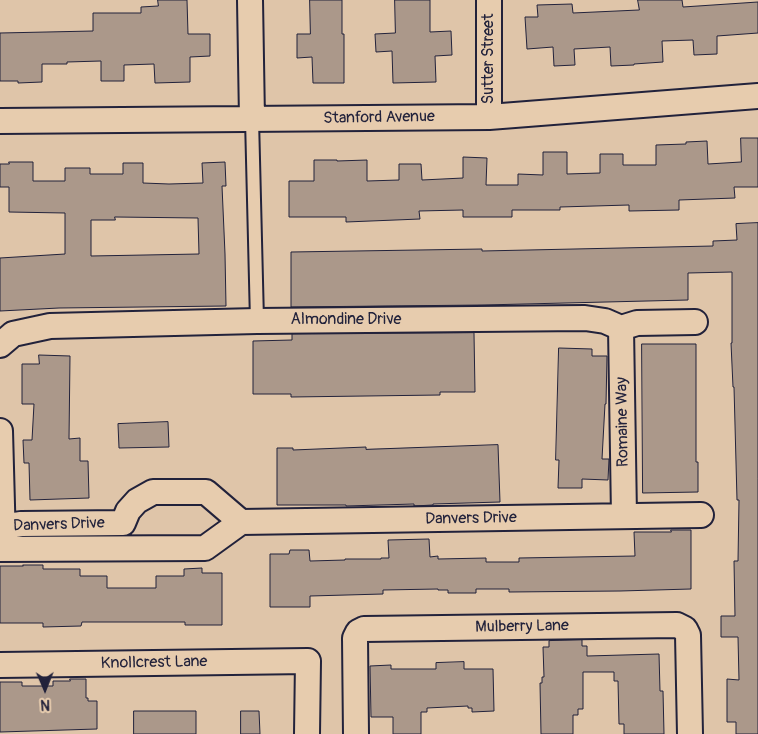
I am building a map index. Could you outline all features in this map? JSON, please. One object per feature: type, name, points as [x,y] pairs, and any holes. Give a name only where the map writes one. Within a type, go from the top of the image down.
[{"type":"street","points":[[250,0],[252,119]]},
{"type":"street","name":"Sutter Street","points":[[489,0],[489,117]]},
{"type":"street","name":"Stanford Avenue","points":[[0,121],[489,117],[758,96]]},
{"type":"street","name":"Almondine Drive","points":[[0,345],[13,334],[50,326],[257,321],[585,318],[605,321],[621,328]]},
{"type":"street","points":[[621,328],[637,323],[695,322]]},
{"type":"street","name":"Romaine Way","points":[[621,328],[624,516]]},
{"type":"street","points":[[0,431],[1,538]]},
{"type":"street","name":"Danvers Drive","points":[[1,538],[21,524],[123,523],[128,510],[137,501],[154,492],[206,492],[241,522]]},
{"type":"street","name":"Danvers Drive","points":[[1,538],[123,548],[205,548],[241,522],[701,515]]},
{"type":"street","points":[[123,523],[123,548]]},
{"type":"street","name":"Mulberry Lane","points":[[356,734],[355,638],[358,632],[364,629],[658,625],[677,625],[685,629],[688,635],[690,734]]},
{"type":"street","name":"Knollcrest Lane","points":[[0,665],[308,661],[307,734]]},
{"type":"lane","points":[[252,119],[257,321]]},
{"type":"building","points":[[158,0],[187,0],[188,34],[210,34],[210,56],[190,57],[190,82],[155,83],[154,64],[124,65],[124,81],[101,81],[101,61],[42,64],[42,82],[18,83],[18,81],[0,81],[0,33],[93,31],[93,13],[141,13],[141,7],[158,6]]},
{"type":"building","points":[[310,0],[342,0],[344,83],[313,83],[312,57],[297,58],[297,34],[310,34]]},
{"type":"building","points":[[395,0],[430,0],[430,32],[451,31],[452,55],[435,56],[436,82],[393,83],[392,51],[376,52],[375,34],[395,33]]},
{"type":"building","points":[[638,0],[682,0],[683,7],[758,2],[758,33],[717,36],[717,54],[694,55],[693,40],[662,41],[663,62],[634,65],[611,66],[610,47],[574,49],[575,65],[554,66],[553,47],[527,49],[525,17],[538,17],[537,5],[572,4],[573,13],[639,10]]},
{"type":"building","points":[[741,138],[758,138],[758,187],[734,187],[735,198],[679,200],[679,210],[629,211],[629,205],[560,207],[560,210],[512,210],[512,217],[463,217],[463,210],[419,211],[420,219],[346,222],[346,217],[289,217],[289,181],[314,181],[314,160],[367,160],[367,181],[399,180],[399,164],[421,164],[422,180],[463,178],[463,157],[487,158],[486,185],[518,185],[518,174],[543,175],[543,152],[567,152],[567,174],[600,173],[600,154],[623,154],[623,165],[656,165],[656,145],[686,144],[686,142],[707,141],[708,164],[741,162]]},
{"type":"building","points":[[9,162],[33,162],[33,181],[65,181],[65,168],[90,168],[90,174],[123,174],[123,163],[143,163],[143,183],[169,184],[203,183],[202,163],[225,162],[226,186],[222,186],[226,306],[59,308],[0,311],[0,258],[65,254],[65,213],[9,212],[9,187],[0,187],[0,164],[9,164]],"holes":[[[115,217],[198,218],[199,254],[91,256],[91,220],[115,220]]]},
{"type":"building","points":[[758,223],[758,734],[736,734],[736,722],[727,722],[727,679],[739,680],[738,637],[721,637],[721,616],[735,616],[734,561],[738,561],[739,500],[737,500],[731,343],[732,272],[688,273],[688,300],[291,307],[291,252],[482,249],[482,251],[713,246],[713,241],[737,240],[736,224]]},
{"type":"building","points":[[474,333],[475,392],[440,392],[440,395],[291,397],[291,394],[253,394],[253,341],[292,340],[292,334]]},
{"type":"building","points":[[642,344],[696,344],[696,462],[698,462],[698,492],[643,493]]},
{"type":"building","points":[[559,348],[592,349],[592,356],[607,356],[602,459],[609,459],[608,480],[582,479],[582,488],[558,488],[559,460],[556,460]]},
{"type":"building","points":[[39,355],[70,356],[69,439],[80,438],[80,461],[88,461],[89,498],[30,500],[29,463],[24,463],[23,440],[32,440],[34,404],[22,404],[22,364],[39,364]]},
{"type":"building","points":[[168,422],[169,447],[119,448],[118,424]]},
{"type":"building","points":[[498,445],[500,502],[414,506],[414,504],[346,506],[277,505],[277,448],[293,448],[293,450]]},
{"type":"building","points":[[671,530],[691,530],[691,589],[509,592],[509,589],[476,589],[476,593],[448,593],[448,590],[438,589],[383,590],[383,594],[310,596],[310,607],[270,607],[270,554],[289,554],[290,550],[309,550],[310,561],[381,559],[389,558],[388,540],[429,539],[430,557],[438,556],[438,559],[486,558],[486,562],[519,562],[519,558],[635,556],[634,532],[671,532]]},
{"type":"building","points":[[43,565],[43,569],[80,569],[80,576],[107,576],[107,588],[156,588],[156,576],[184,576],[184,569],[202,568],[202,573],[222,573],[222,625],[185,625],[185,622],[82,622],[81,626],[43,627],[43,623],[0,623],[0,566]]},
{"type":"building","points":[[582,640],[582,646],[587,646],[587,656],[659,654],[660,691],[663,691],[664,734],[624,734],[624,724],[619,724],[618,681],[614,681],[614,672],[583,672],[583,709],[578,709],[578,715],[573,715],[573,734],[541,734],[540,683],[542,683],[542,677],[544,677],[543,647],[549,647],[549,641]]},
{"type":"building","points":[[464,662],[464,669],[493,669],[494,711],[472,712],[472,708],[468,708],[468,706],[427,708],[427,712],[421,712],[421,734],[393,734],[393,717],[371,717],[370,666],[391,665],[391,669],[436,669],[436,663]]},
{"type":"building","points":[[70,679],[86,679],[86,698],[88,698],[88,701],[97,701],[97,729],[0,732],[0,682],[22,682],[22,686],[53,686],[53,681],[70,681]]},
{"type":"building","points":[[134,711],[196,711],[196,734],[134,734]]},
{"type":"building","points":[[241,711],[259,711],[260,734],[241,734]]}]
